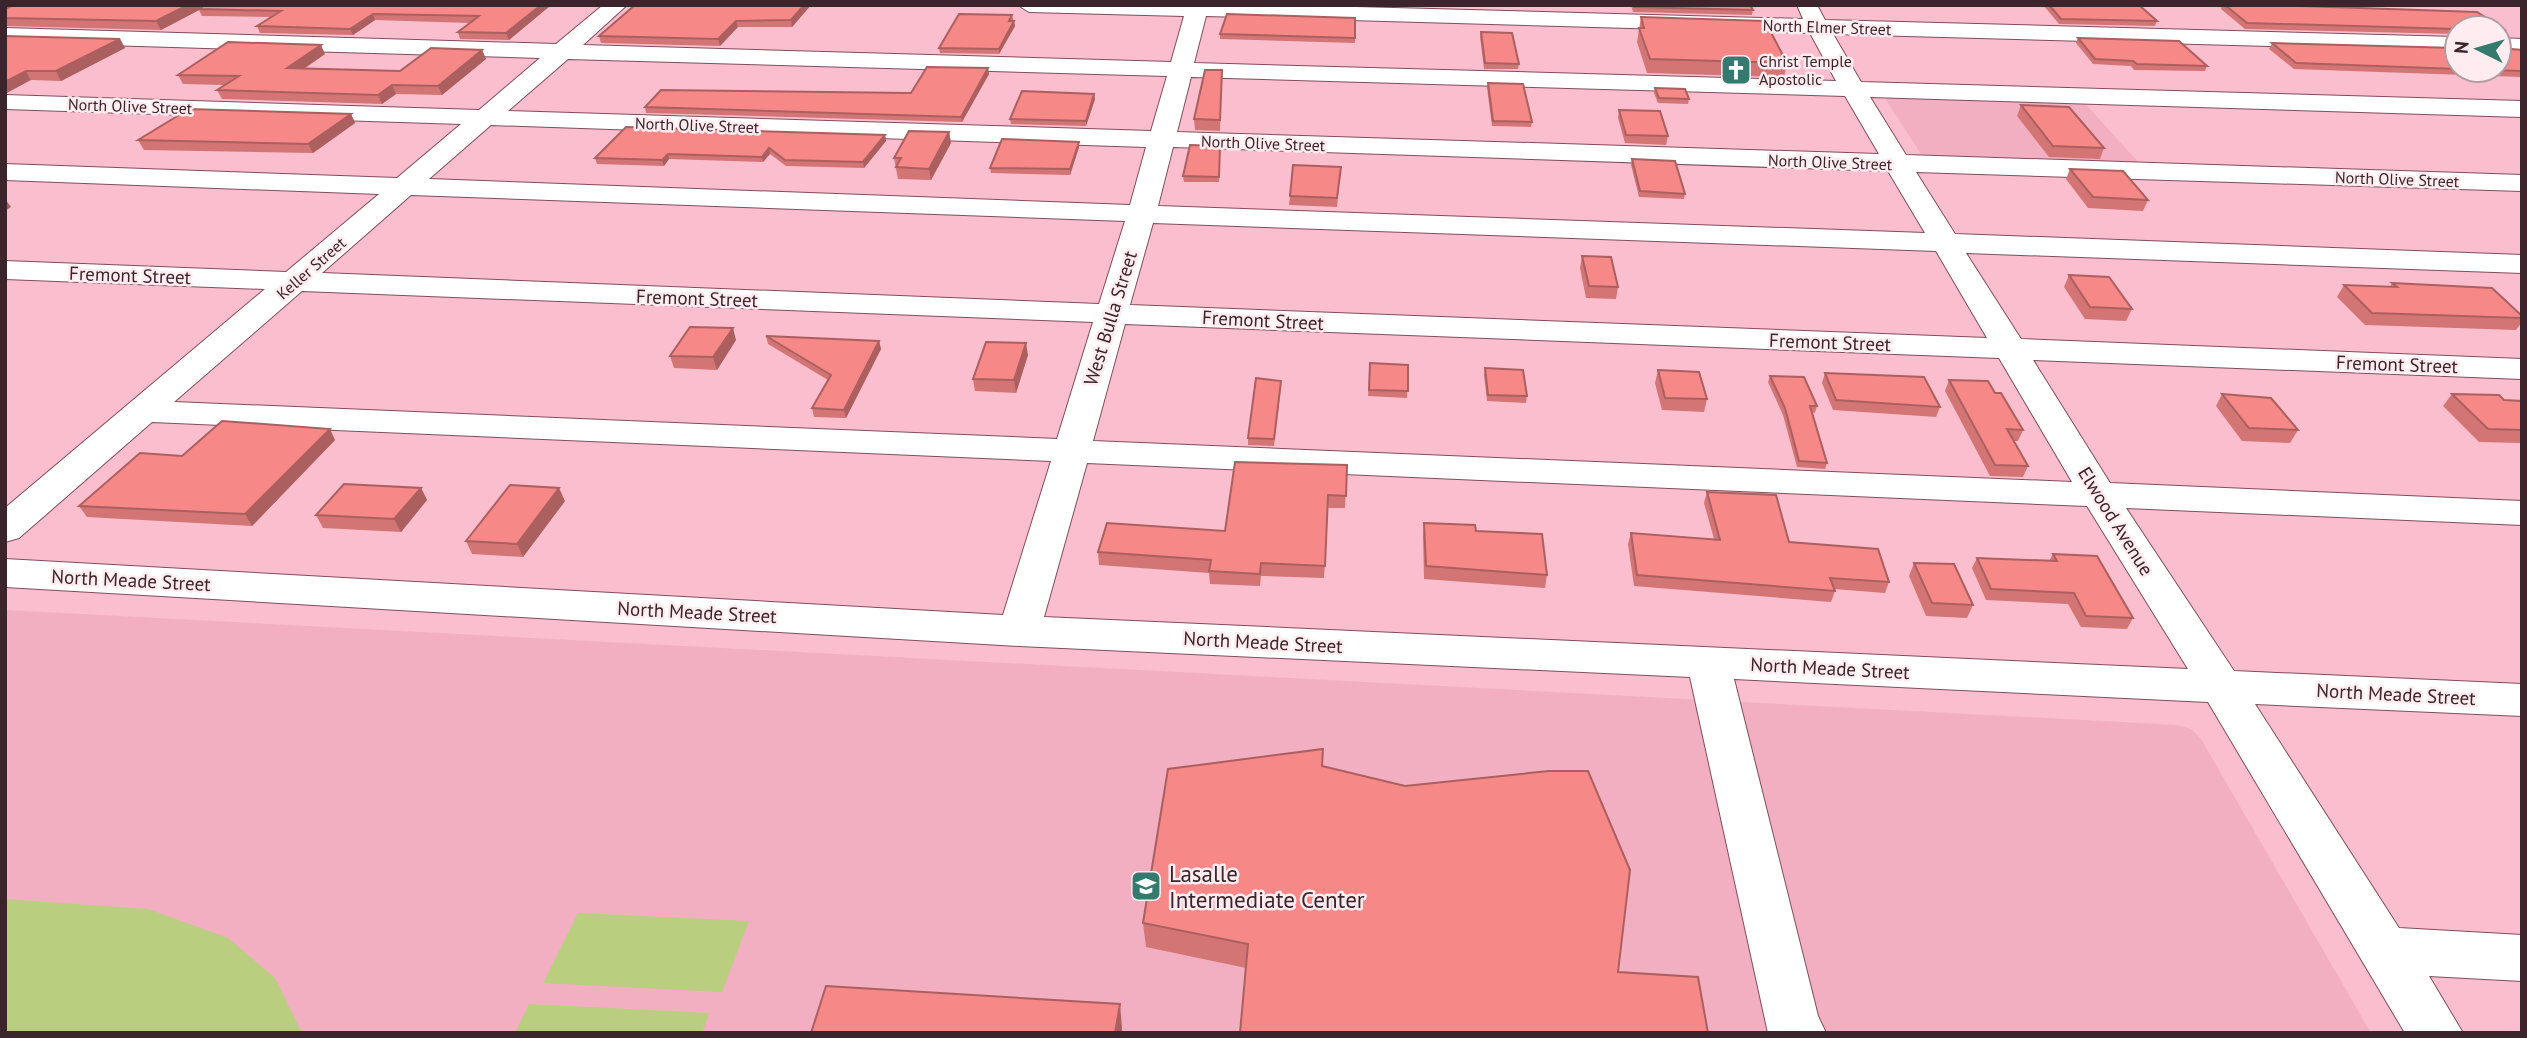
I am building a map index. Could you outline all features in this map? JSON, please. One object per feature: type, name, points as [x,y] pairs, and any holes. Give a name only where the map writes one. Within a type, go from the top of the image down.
[{"type":"street","name":"Keller Street","points":[[5,529],[616,5]]},
{"type":"street","name":"North Elmer Street","points":[[1029,5],[1665,14],[1818,26],[2443,44]]},
{"type":"street","name":"Elwood Avenue","points":[[1806,5],[1853,90],[2098,494],[2221,686],[2435,1033]]},
{"type":"street","name":"West Bulla Street","points":[[1019,631],[1141,215],[1198,8]]},
{"type":"street","points":[[5,35],[2522,109]]},
{"type":"street","name":"North Olive Street","points":[[5,102],[2522,183]]},
{"type":"street","points":[[5,172],[2522,264]]},
{"type":"street","points":[[2484,182],[2522,212]]},
{"type":"street","name":"Fremont Street","points":[[5,270],[2522,369]]},
{"type":"street","points":[[142,411],[2522,513]]},
{"type":"street","name":"North Meade Street","points":[[5,573],[1019,631],[2522,700]]},
{"type":"street","points":[[1708,663],[1794,1030],[1798,1033]]},
{"type":"street","points":[[2384,950],[2522,958]]},
{"type":"shaded area","points":[[1882,93],[2081,99],[2138,162],[1922,156]]},
{"type":"shaded area","name":"Lasalle Intermediate Center","points":[[5,610],[2176,725],[2191,729],[2201,739],[2371,1033],[5,1033]]},
{"type":"green space","points":[[5,899],[148,909],[228,938],[275,978],[302,1033],[5,1033]]},
{"type":"green space","points":[[578,913],[749,921],[722,992],[543,983]]},
{"type":"green space","points":[[529,1004],[709,1013],[702,1033],[515,1033]]},
{"type":"building","points":[[13,5],[188,5],[156,21],[5,18],[5,9]]},
{"type":"building","points":[[205,5],[541,5],[506,33],[458,32],[479,16],[373,14],[350,29],[257,26],[281,11],[199,9]]},
{"type":"building","points":[[635,5],[804,5],[791,20],[736,21],[718,39],[599,36]]},
{"type":"building","points":[[1750,5],[1753,10],[1634,7]]},
{"type":"building","points":[[2049,5],[2139,5],[2157,21],[2061,19]]},
{"type":"building","points":[[2225,5],[2480,14],[2443,14],[2443,29],[2247,23]]},
{"type":"building","points":[[959,14],[1012,15],[1009,21],[1014,21],[999,49],[939,48]]},
{"type":"building","points":[[1227,14],[1355,18],[1355,38],[1220,34]]},
{"type":"building","points":[[1641,17],[1765,21],[1787,63],[1650,59],[1639,28],[1644,28]]},
{"type":"building","points":[[1481,32],[1512,33],[1519,64],[1485,63]]},
{"type":"building","points":[[5,36],[120,39],[56,71],[26,71],[5,82]]},
{"type":"building","points":[[2078,38],[2179,41],[2207,66],[2137,64],[2133,61],[2095,59]]},
{"type":"building","points":[[228,42],[321,45],[287,68],[400,71],[431,48],[482,50],[438,86],[392,85],[378,95],[217,90],[239,76],[178,75]]},
{"type":"building","points":[[2272,43],[2443,48],[2443,68],[2296,63]]},
{"type":"building","points":[[2513,49],[2522,50],[2522,71],[2513,71]]},
{"type":"building","points":[[927,67],[988,68],[961,117],[645,107],[661,90],[911,93]]},
{"type":"building","points":[[1205,70],[1222,70],[1220,120],[1194,119]]},
{"type":"building","points":[[1488,83],[1523,84],[1532,122],[1493,121]]},
{"type":"building","points":[[1655,88],[1685,89],[1689,99],[1659,98]]},
{"type":"building","points":[[1022,91],[1094,94],[1086,121],[1010,119]]},
{"type":"building","points":[[2021,105],[2069,107],[2104,148],[2053,146]]},
{"type":"building","points":[[189,109],[351,114],[308,144],[138,140]]},
{"type":"building","points":[[1619,110],[1660,111],[1668,136],[1626,135]]},
{"type":"building","points":[[626,127],[885,135],[863,162],[785,160],[769,148],[762,157],[668,154],[662,160],[595,158]]},
{"type":"building","points":[[909,131],[949,132],[929,169],[896,167],[901,158],[894,158]]},
{"type":"building","points":[[1002,139],[1079,142],[1070,169],[990,168]]},
{"type":"building","points":[[1190,145],[1220,146],[1219,177],[1183,176]]},
{"type":"building","points":[[1632,159],[1675,161],[1685,194],[1640,191]]},
{"type":"building","points":[[1293,165],[1341,167],[1337,198],[1290,196]]},
{"type":"building","points":[[2070,169],[2123,171],[2148,200],[2093,197]]},
{"type":"building","points":[[1582,256],[1611,257],[1618,287],[1589,286]]},
{"type":"building","points":[[2069,275],[2109,277],[2132,309],[2090,307]]},
{"type":"building","points":[[2392,283],[2492,288],[2522,318],[2372,313],[2344,285],[2397,287]]},
{"type":"building","points":[[690,327],[733,328],[713,357],[670,356]]},
{"type":"building","points":[[766,336],[879,341],[844,410],[812,408],[831,375]]},
{"type":"building","points":[[986,342],[1026,343],[1014,380],[973,379]]},
{"type":"building","points":[[1370,363],[1408,365],[1408,391],[1369,390]]},
{"type":"building","points":[[1485,368],[1523,370],[1527,396],[1488,395]]},
{"type":"building","points":[[1658,370],[1699,372],[1707,399],[1665,398]]},
{"type":"building","points":[[1825,373],[1924,377],[1940,407],[1836,400]]},
{"type":"building","points":[[1770,376],[1804,377],[1817,406],[1810,406],[1827,463],[1799,461],[1785,408]]},
{"type":"building","points":[[1256,378],[1281,381],[1274,439],[1248,438]]},
{"type":"building","points":[[1949,380],[1988,381],[1995,393],[2001,393],[2023,430],[2007,429],[2028,466],[1995,465]]},
{"type":"building","points":[[2222,394],[2271,398],[2298,430],[2249,428]]},
{"type":"building","points":[[2452,394],[2499,395],[2504,400],[2522,401],[2522,430],[2488,429]]},
{"type":"building","points":[[222,421],[330,429],[245,514],[79,506],[140,453],[182,456]]},
{"type":"building","points":[[1235,462],[1347,465],[1346,496],[1328,495],[1325,566],[1261,563],[1260,574],[1209,571],[1211,560],[1098,552],[1107,523],[1225,531]]},
{"type":"building","points":[[344,484],[421,488],[394,519],[316,515]]},
{"type":"building","points":[[510,485],[559,488],[517,544],[466,541]]},
{"type":"building","points":[[1707,492],[1776,495],[1789,542],[1878,549],[1889,582],[1830,578],[1835,591],[1637,575],[1631,533],[1720,540]]},
{"type":"building","points":[[1424,523],[1475,525],[1476,531],[1542,534],[1547,575],[1426,566]]},
{"type":"building","points":[[2053,554],[2097,556],[2133,618],[2086,616],[2074,593],[1991,589],[1977,558],[2057,561]]},
{"type":"building","points":[[1914,563],[1954,564],[1973,605],[1932,603]]},
{"type":"building","points":[[1323,749],[1322,766],[1405,786],[1549,771],[1588,771],[1630,870],[1618,972],[1698,977],[1708,1033],[1240,1033],[1248,944],[1143,923],[1168,769]]},
{"type":"building","points":[[826,986],[1120,1004],[1115,1033],[811,1033]]},
{"type":"place","name":"Christ Temple Apostolic","points":[[1736,70]]},
{"type":"place","name":"Lasalle Intermediate Center","points":[[1146,886]]}]
